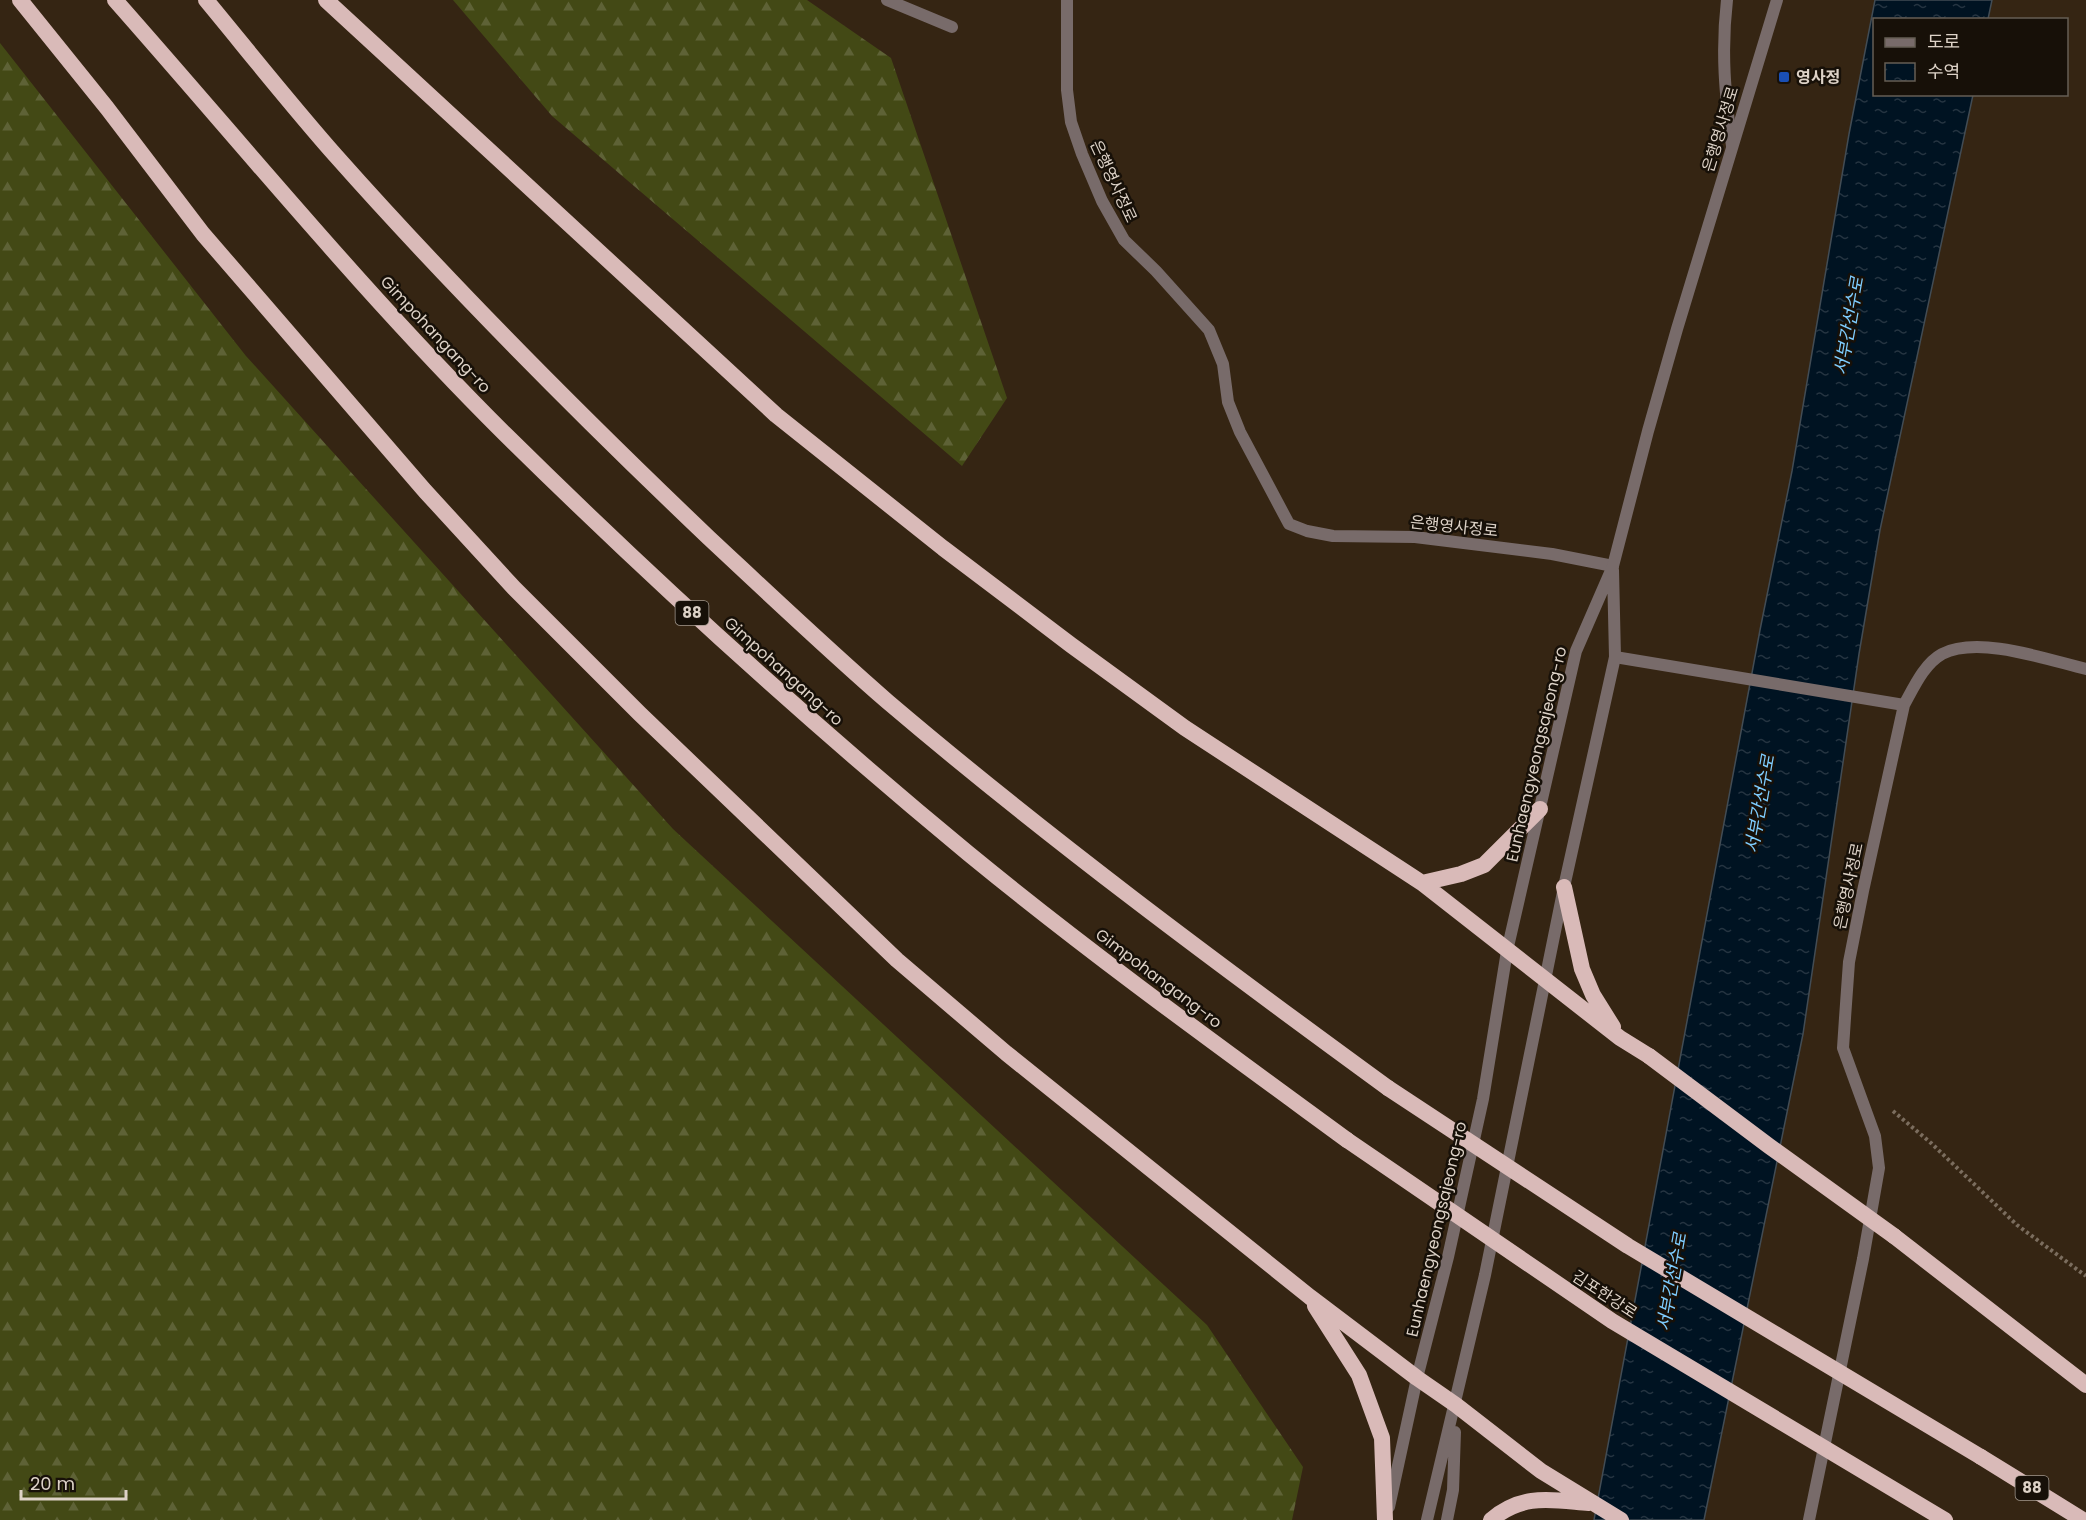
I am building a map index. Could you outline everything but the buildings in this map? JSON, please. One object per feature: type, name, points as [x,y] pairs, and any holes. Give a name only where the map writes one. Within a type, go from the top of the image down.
[{"type":"highway","points":[[20,0],[107,108],[203,234],[424,491],[514,588],[640,714],[897,960],[1006,1053],[1310,1297],[1541,1471],[1620,1520]]},
{"type":"highway","name":"Gimpohangang-ro","points":[[115,0],[418,344],[504,433],[688,610],[855,758],[972,856],[1136,985],[1347,1140]]},
{"type":"highway","name":"88","points":[[206,0],[334,154],[489,322],[617,451],[887,701],[1023,811],[1235,976],[1388,1088],[1628,1246],[2083,1520]]},
{"type":"highway","points":[[326,0],[776,415],[943,548],[1175,721],[1300,806],[1422,883],[1620,1038],[1649,1056],[1894,1236],[2086,1385]]},
{"type":"highway","points":[[1422,883],[1461,874],[1484,865],[1540,809]]},
{"type":"highway","points":[[1564,887],[1582,969],[1593,995],[1620,1038]]},
{"type":"highway","name":"김포한강로","points":[[1347,1140],[1612,1322],[1946,1520]]},
{"type":"highway","points":[[1310,1297],[1359,1375],[1382,1438],[1386,1520]]},
{"type":"highway","points":[[1491,1520],[1501,1512],[1531,1499],[1591,1503]]},
{"type":"street","points":[[887,0],[952,27]]},
{"type":"street","name":"은행영사정로","points":[[1067,0],[1067,90],[1071,122],[1082,154],[1102,201],[1125,240],[1209,330],[1223,364],[1228,402],[1240,432],[1289,524],[1307,531],[1333,536],[1416,537],[1552,554],[1613,566],[1648,430],[1777,0]]},
{"type":"street","points":[[1727,0],[1723,43],[1724,85],[1732,146]]},
{"type":"street","points":[[1427,1520],[1485,1275],[1564,887],[1615,657],[1613,566]]},
{"type":"street","name":"Eunhaengyeongsajeong-ro","points":[[1386,1520],[1417,1378],[1449,1257],[1483,1100],[1507,951],[1576,651],[1613,566]]},
{"type":"street","name":"은행영사정로","points":[[1809,1520],[1863,1259],[1879,1168],[1875,1136],[1843,1048],[1849,962],[1904,705],[1923,672],[1942,654],[1965,648],[1997,647],[2086,669]]},
{"type":"street","points":[[1615,657],[1904,705]]},
{"type":"street","points":[[1447,1520],[1453,1490],[1456,1405]]},
{"type":"path","points":[[1887,1106],[1931,1143],[2017,1225],[2086,1276]]},
{"type":"green space","points":[[453,0],[807,0],[891,58],[1007,398],[962,466],[552,116]]},
{"type":"green space","points":[[0,43],[246,356],[673,829],[1207,1325],[1303,1467],[1292,1520],[0,1520]]},
{"type":"water","name":"서부간선수로","points":[[1875,0],[1992,0],[1988,18],[1873,18],[1873,96],[1973,96],[1880,530],[1859,654],[1803,1034],[1704,1520],[1594,1520],[1760,630],[1792,471],[1849,134]]},
{"type":"place","name":"영사정","points":[[1784,77]]}]
